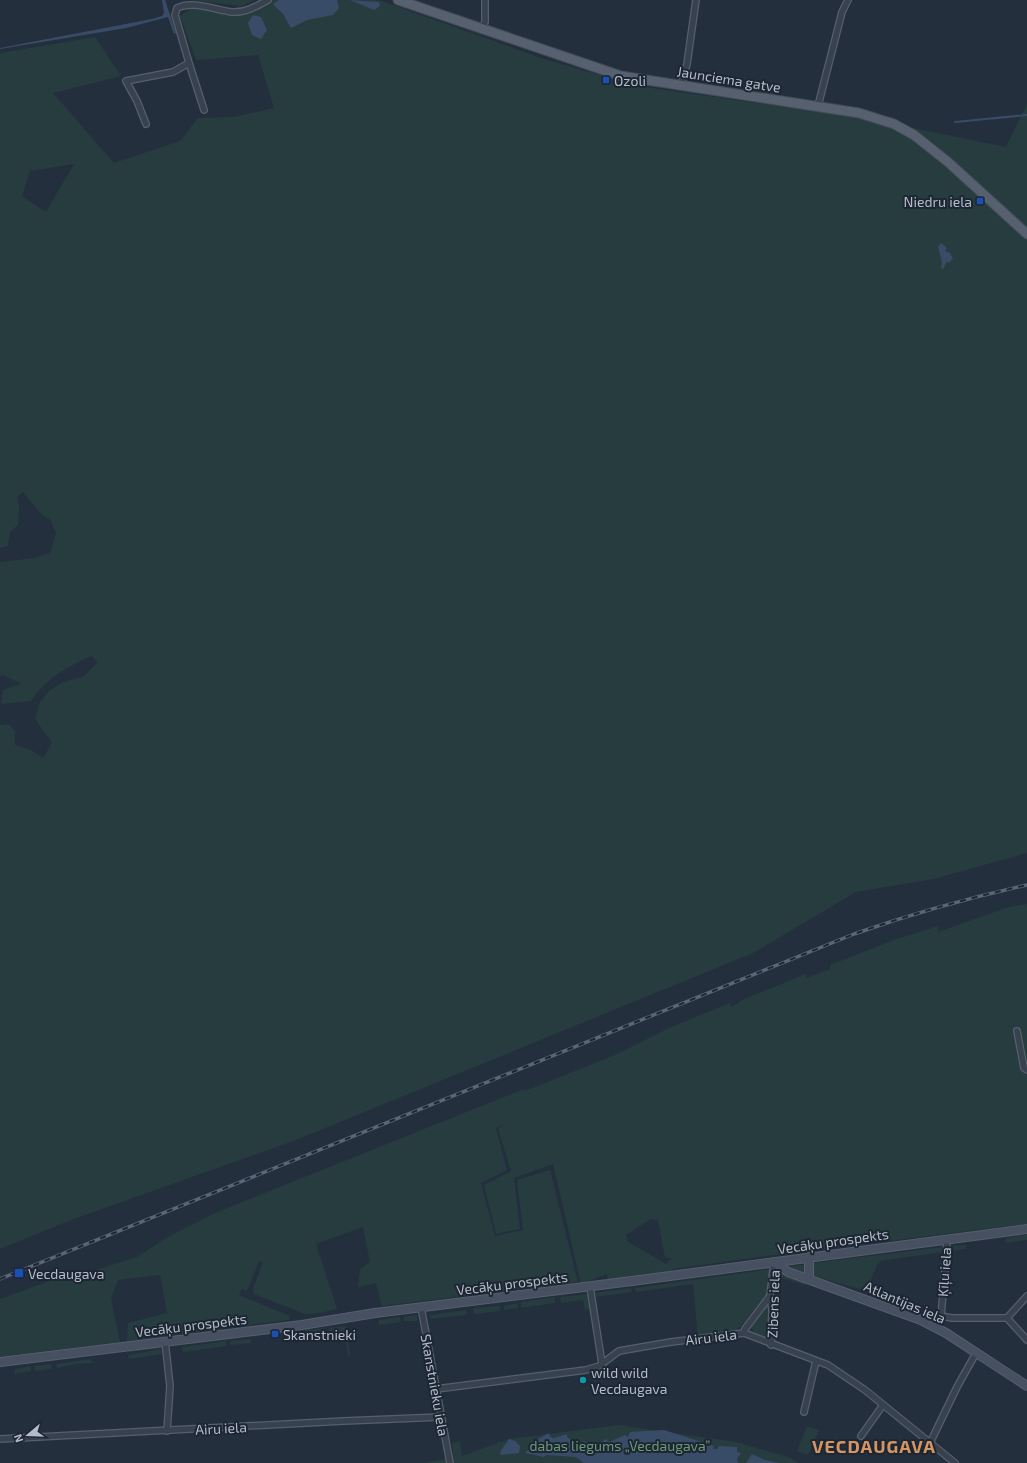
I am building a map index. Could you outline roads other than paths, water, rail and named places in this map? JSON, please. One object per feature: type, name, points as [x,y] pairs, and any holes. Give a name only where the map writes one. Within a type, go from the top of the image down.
[{"type":"main road","name":"Jaunciema gatve","points":[[398,0],[412,3],[482,30],[607,72],[681,86],[818,106],[875,118],[894,124],[914,135],[948,162],[1027,234]]},
{"type":"main road","name":"Vecāķu prospekts","points":[[0,1362],[302,1325],[421,1307],[777,1264],[808,1257],[1027,1229]]},
{"type":"main road","points":[[808,1257],[809,1278]]},
{"type":"main road","name":"Atlantijas iela","points":[[777,1264],[788,1272],[809,1278],[908,1314],[936,1327],[1027,1386]]},
{"type":"street","points":[[204,110],[175,15],[177,8],[183,5],[201,5],[239,11],[253,8],[268,0]]},
{"type":"street","points":[[482,30],[485,22],[485,0]]},
{"type":"street","points":[[681,86],[687,64],[696,0]]},
{"type":"street","points":[[818,106],[842,12],[848,0]]},
{"type":"street","points":[[146,124],[137,101],[126,81],[173,72],[189,63]]},
{"type":"street","points":[[1017,1031],[1025,1069]]},
{"type":"street","name":"Ķīļu iela","points":[[936,1327],[941,1316],[946,1268],[946,1240]]},
{"type":"street","name":"Zibens iela","points":[[771,1345],[772,1310],[770,1296],[777,1264]]},
{"type":"street","points":[[590,1287],[602,1364]]},
{"type":"street","points":[[744,1333],[745,1329],[770,1296]]},
{"type":"street","points":[[941,1316],[952,1318],[1007,1318],[1027,1296]]},
{"type":"street","name":"Skanstnieku iela","points":[[421,1307],[450,1463]]},
{"type":"street","points":[[1007,1318],[1027,1340]]},
{"type":"street","name":"Airu iela","points":[[436,1388],[585,1370],[602,1364],[619,1351],[671,1342],[744,1333],[840,1372],[955,1463]]},
{"type":"street","points":[[165,1341],[170,1386],[167,1431]]},
{"type":"street","points":[[930,1443],[957,1387],[976,1353]]},
{"type":"street","points":[[804,1412],[816,1361]]},
{"type":"street","points":[[861,1436],[883,1405]]},
{"type":"street","name":"Airu iela","points":[[0,1439],[441,1417]]},
{"type":"water","points":[[162,0],[165,0],[176,33],[174,34],[168,17],[126,28],[0,49],[162,16],[164,13]]},
{"type":"water","points":[[279,0],[337,0],[339,8],[333,15],[307,20],[291,28],[283,14],[273,4]]},
{"type":"water","points":[[350,0],[379,2],[380,6],[374,10]]},
{"type":"water","points":[[253,15],[261,17],[267,30],[261,39],[252,35],[248,23]]},
{"type":"water","points":[[941,243],[947,248],[945,251],[950,253],[953,259],[948,263],[947,261],[943,269],[941,268],[942,262],[938,247]]},
{"type":"water","points":[[664,1430],[714,1446],[713,1449],[717,1449],[719,1446],[737,1447],[737,1452],[741,1453],[737,1459],[738,1463],[584,1463],[576,1457],[546,1455],[544,1457],[525,1453],[529,1449],[530,1444],[533,1444],[533,1441],[549,1433],[550,1437],[554,1438],[567,1434],[567,1437],[573,1441],[576,1446],[584,1441],[586,1443],[595,1443],[606,1439],[609,1442],[625,1435],[628,1437],[630,1432]]},
{"type":"water","points":[[509,1439],[515,1441],[520,1446],[519,1453],[501,1455],[500,1452]]},
{"type":"water","points":[[752,1454],[765,1460],[780,1463],[746,1463]]},
{"type":"waterway","points":[[955,122],[1027,115]]},
{"type":"railway","points":[[0,1279],[854,934],[940,907],[1027,885]]},
{"type":"place","name":"Ozoli","points":[[606,80]]},
{"type":"place","name":"Niedru iela","points":[[980,201]]},
{"type":"place","name":"Vecdaugava","points":[[19,1273]]},
{"type":"place","name":"Skanstnieki","points":[[275,1334]]},
{"type":"place","name":"wild wild Vecdaugava","points":[[583,1380]]},
{"type":"district","name":"VECDAUGAVA","points":[[874,1446]]},
{"type":"park label","name":"dabas liegums „Vecdaugava”","points":[[620,1445]]}]
